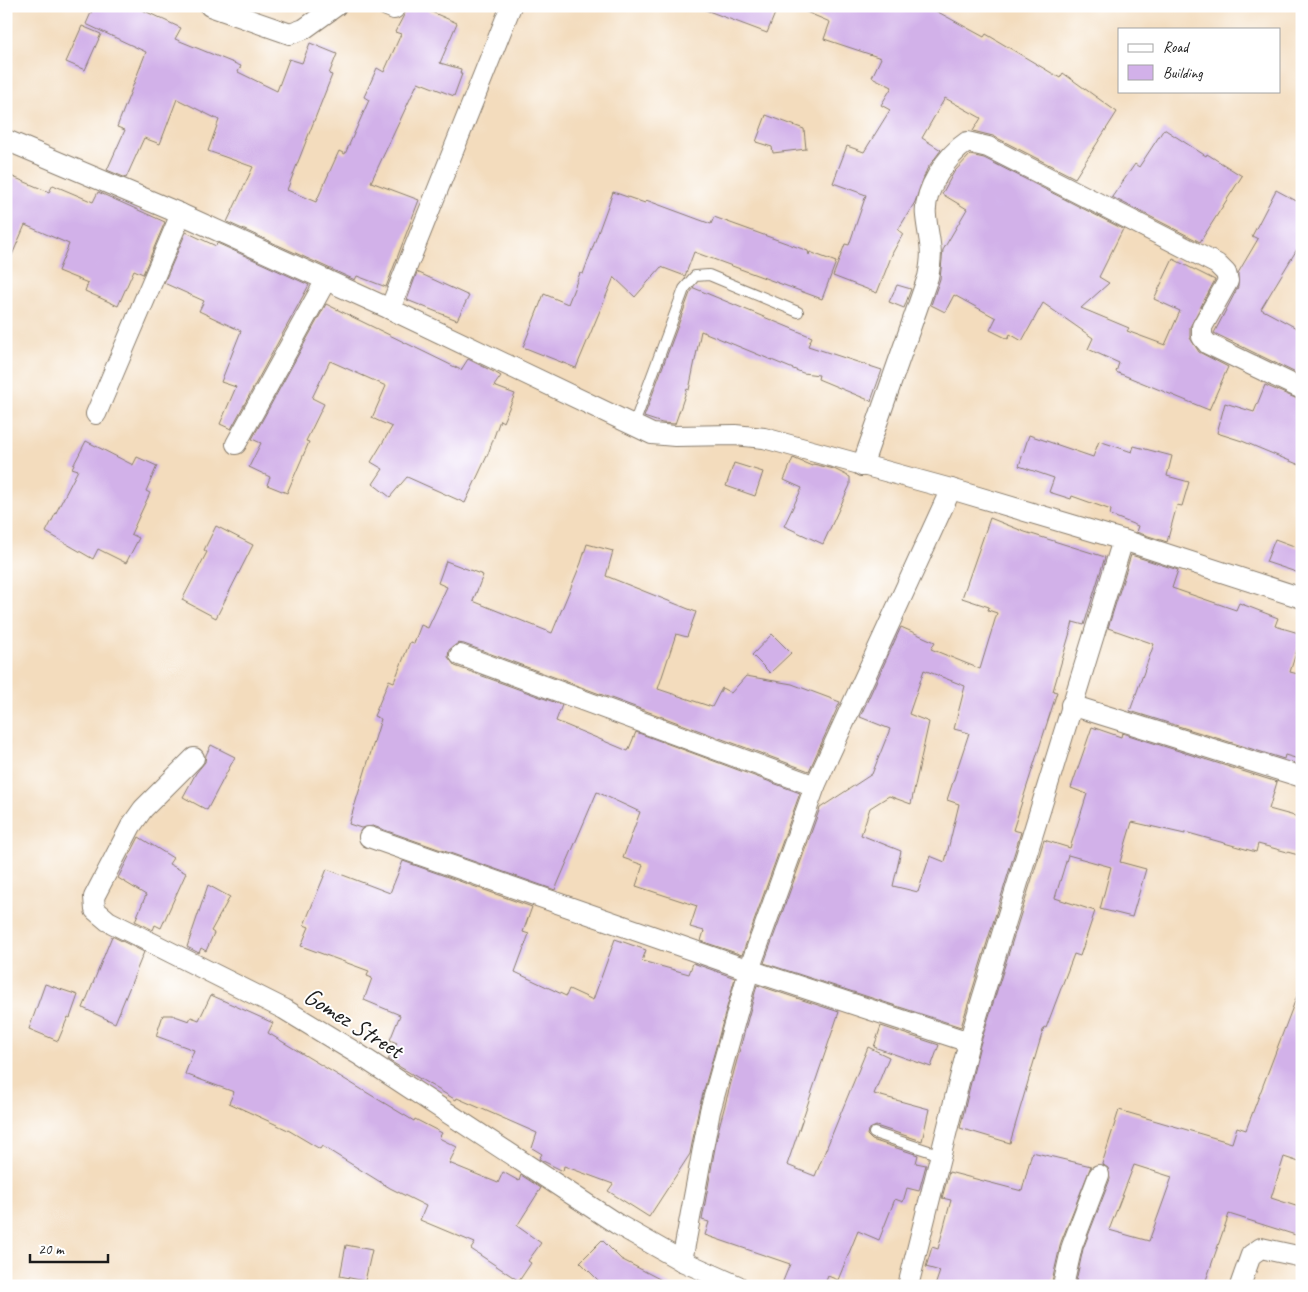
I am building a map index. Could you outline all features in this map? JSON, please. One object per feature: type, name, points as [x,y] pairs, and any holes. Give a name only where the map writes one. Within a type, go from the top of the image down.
[{"type":"street","points":[[210,6],[290,34],[304,29],[336,6]]},
{"type":"street","points":[[390,309],[510,6]]},
{"type":"street","points":[[6,140],[181,214],[390,309],[633,427],[652,434],[674,436],[710,434],[764,438],[951,489],[1123,540],[1302,598]]},
{"type":"street","points":[[862,466],[928,277],[932,255],[926,215],[928,193],[953,151],[967,142],[988,148],[1217,264],[1226,273],[1228,281],[1202,327],[1202,337],[1208,344],[1302,389]]},
{"type":"street","points":[[96,414],[181,214]]},
{"type":"street","points":[[236,444],[326,280]]},
{"type":"street","points":[[682,1261],[710,1111],[749,970],[816,786],[951,489]]},
{"type":"street","points":[[908,1286],[969,1042],[1123,540]]},
{"type":"street","points":[[460,655],[816,786]]},
{"type":"street","points":[[1072,705],[1302,777]]},
{"type":"street","name":"Gomez Street","points":[[194,758],[143,809],[131,826],[94,897],[95,910],[108,921],[254,992],[308,1023],[617,1224],[682,1261],[738,1286]]},
{"type":"street","points":[[369,837],[749,970],[969,1042]]},
{"type":"street","points":[[1063,1286],[1072,1246],[1098,1175]]},
{"type":"street","points":[[1240,1286],[1251,1255],[1260,1248],[1302,1257]]},
{"type":"lane","points":[[633,427],[684,289],[695,276],[709,275],[798,312]]},
{"type":"lane","points":[[874,1133],[941,1155]]},
{"type":"building","points":[[94,6],[134,6],[181,28],[175,39],[241,66],[238,72],[277,91],[289,59],[302,63],[310,43],[337,54],[329,74],[332,75],[287,190],[316,202],[339,151],[345,154],[369,100],[364,97],[377,68],[384,72],[401,34],[395,32],[405,13],[405,6],[418,6],[457,23],[440,63],[461,69],[460,74],[462,74],[454,96],[418,82],[371,182],[419,200],[386,287],[357,276],[355,280],[227,222],[253,167],[208,151],[219,120],[177,99],[160,144],[144,138],[126,178],[107,170],[125,130],[117,127],[146,52],[86,24]]},
{"type":"building","points":[[703,6],[778,6],[767,33],[703,9]]},
{"type":"building","points":[[792,6],[927,6],[984,37],[986,34],[1060,78],[1063,73],[1117,112],[1075,178],[993,136],[973,131],[981,118],[945,98],[922,138],[941,150],[927,169],[915,202],[898,230],[903,234],[893,252],[877,293],[833,276],[845,244],[849,245],[866,195],[833,183],[847,146],[864,152],[890,110],[881,105],[892,87],[872,77],[881,58],[824,39],[830,22]]},
{"type":"building","points":[[82,26],[101,34],[85,70],[66,62]]},
{"type":"building","points":[[766,115],[804,129],[806,149],[773,153],[772,147],[756,142]]},
{"type":"building","points":[[1164,129],[1242,176],[1200,242],[1112,197],[1135,164],[1139,167]]},
{"type":"building","points":[[970,155],[984,158],[1123,229],[1099,277],[1109,283],[1081,308],[1129,328],[1127,331],[1165,345],[1180,311],[1154,299],[1173,259],[1215,280],[1190,327],[1190,338],[1199,352],[1228,367],[1209,410],[1116,372],[1119,363],[1088,349],[1093,338],[1043,303],[1022,341],[1010,334],[1008,339],[990,330],[996,318],[954,295],[945,312],[931,305],[940,279],[943,250],[967,209],[942,194],[954,172]]},
{"type":"building","points":[[6,174],[49,192],[53,185],[93,202],[98,192],[165,222],[143,274],[134,270],[118,306],[85,291],[88,283],[58,271],[69,244],[25,225],[6,269]]},
{"type":"building","points":[[1276,190],[1302,204],[1302,241],[1261,309],[1302,331],[1302,376],[1214,333],[1238,287],[1238,273],[1258,239],[1252,236]]},
{"type":"building","points":[[613,192],[645,203],[646,200],[711,224],[714,217],[808,251],[809,255],[810,252],[836,262],[822,299],[694,252],[685,276],[661,267],[635,297],[614,277],[576,368],[523,347],[544,294],[568,304],[580,273],[583,274]]},
{"type":"building","points":[[186,232],[216,246],[217,243],[309,285],[231,429],[220,424],[236,387],[221,382],[241,331],[199,311],[204,301],[164,283]]},
{"type":"building","points":[[417,272],[469,296],[457,320],[407,300]]},
{"type":"building","points":[[897,285],[911,289],[904,308],[889,302]]},
{"type":"building","points":[[694,288],[812,337],[808,346],[882,370],[871,401],[818,379],[819,375],[803,373],[701,331],[689,390],[687,389],[675,424],[662,423],[644,417],[690,293]]},
{"type":"building","points":[[326,304],[461,370],[468,359],[501,376],[494,386],[515,394],[503,422],[500,420],[488,454],[465,503],[407,477],[390,497],[373,484],[383,469],[371,462],[392,427],[372,418],[386,386],[330,361],[312,398],[324,404],[306,441],[309,442],[287,493],[267,485],[270,477],[249,467],[261,443],[252,439]]},
{"type":"building","points":[[1265,385],[1302,401],[1302,466],[1242,441],[1217,433],[1225,403],[1254,412]]},
{"type":"building","points":[[1029,435],[1093,457],[1099,441],[1132,452],[1134,446],[1172,456],[1167,476],[1189,482],[1182,506],[1177,505],[1167,542],[1136,532],[1138,526],[1110,515],[1111,510],[1072,496],[1071,499],[1049,492],[1054,478],[1019,466]]},
{"type":"building","points":[[86,441],[133,465],[137,457],[157,466],[146,491],[150,493],[131,534],[139,538],[126,563],[98,549],[93,559],[46,532],[78,470],[72,468]]},
{"type":"building","points":[[793,458],[812,466],[813,464],[834,469],[850,477],[850,485],[823,544],[784,526],[802,488],[784,480]]},
{"type":"building","points":[[734,463],[763,472],[755,496],[726,486]]},
{"type":"building","points":[[990,518],[1025,532],[1105,557],[1084,625],[1073,622],[1053,691],[1057,692],[1013,830],[1021,832],[961,1027],[764,963],[820,808],[872,774],[890,729],[860,717],[901,627],[935,642],[931,649],[980,669],[997,613],[988,610],[989,607],[962,598]],"holes":[[[924,670],[965,686],[954,729],[969,733],[947,800],[959,804],[945,862],[930,856],[918,892],[893,886],[901,851],[861,835],[870,808],[889,796],[911,804],[929,722],[909,714]]]},
{"type":"building","points":[[216,526],[253,545],[216,618],[182,600],[207,552],[204,550]]},
{"type":"building","points":[[1275,539],[1302,549],[1302,574],[1266,562]]},
{"type":"building","points":[[587,544],[613,551],[606,576],[696,612],[687,637],[676,634],[658,689],[712,707],[722,688],[731,693],[746,676],[792,684],[840,702],[809,771],[464,644],[458,643],[449,650],[448,657],[455,666],[562,705],[556,721],[628,751],[636,732],[800,793],[742,955],[701,941],[704,931],[690,927],[697,906],[636,886],[643,865],[623,858],[640,812],[597,792],[555,890],[373,826],[361,828],[349,824],[381,719],[374,716],[389,680],[394,682],[410,642],[414,643],[421,625],[428,628],[447,587],[438,583],[446,561],[483,575],[473,601],[552,633]]},
{"type":"building","points":[[1131,555],[1178,570],[1172,588],[1236,610],[1239,603],[1278,618],[1275,626],[1302,634],[1290,672],[1302,675],[1302,760],[1285,755],[1284,759],[1130,711],[1154,644],[1108,628]]},
{"type":"building","points":[[772,634],[791,653],[770,673],[752,655]]},
{"type":"building","points":[[1092,727],[1121,737],[1122,733],[1277,782],[1269,809],[1302,818],[1302,856],[1258,844],[1256,852],[1185,832],[1185,834],[1132,822],[1120,862],[1146,869],[1132,917],[1100,909],[1111,867],[1068,855],[1055,898],[1095,911],[1080,956],[1074,954],[1046,1028],[1044,1027],[1010,1143],[960,1128],[980,1045],[1044,840],[1070,848],[1087,794],[1071,788]]},
{"type":"building","points":[[211,745],[235,757],[207,810],[183,797],[196,773],[205,762]]},
{"type":"building","points":[[139,837],[173,858],[169,864],[186,873],[161,928],[155,925],[153,930],[135,921],[146,895],[118,878]]},
{"type":"building","points":[[403,861],[532,907],[523,932],[529,934],[515,972],[566,996],[569,989],[593,1000],[615,939],[646,950],[642,961],[689,974],[693,963],[735,978],[699,1108],[690,1154],[649,1217],[608,1191],[613,1184],[564,1166],[563,1171],[539,1159],[542,1154],[532,1148],[537,1133],[457,1098],[456,1100],[388,1060],[397,1043],[390,1040],[400,1015],[364,1000],[372,978],[367,976],[369,971],[301,946],[309,927],[304,925],[327,869],[390,893]]},
{"type":"building","points":[[208,885],[230,897],[211,931],[214,933],[206,951],[201,948],[199,953],[187,947]]},
{"type":"building","points":[[112,936],[144,952],[115,1023],[83,1008]]},
{"type":"building","points":[[45,984],[78,995],[70,1018],[68,1017],[58,1041],[29,1029]]},
{"type":"building","points":[[757,985],[839,1012],[787,1165],[815,1176],[868,1047],[889,1057],[874,1094],[929,1109],[922,1141],[876,1126],[868,1130],[867,1135],[872,1140],[918,1155],[916,1163],[926,1165],[919,1191],[907,1188],[903,1202],[895,1199],[879,1240],[858,1231],[838,1280],[828,1276],[824,1286],[781,1286],[790,1264],[705,1235],[709,1222],[702,1220],[718,1131]]},
{"type":"building","points":[[1300,988],[1302,989],[1302,1163],[1284,1157],[1271,1198],[1302,1208],[1302,1237],[1229,1214],[1204,1286],[1075,1286],[1083,1249],[1110,1179],[1108,1168],[1102,1164],[1119,1110],[1232,1143],[1237,1127],[1246,1130]],"holes":[[[1134,1165],[1172,1177],[1149,1241],[1109,1230]]]},
{"type":"building","points":[[211,995],[273,1023],[268,1033],[414,1121],[415,1119],[442,1133],[439,1138],[457,1147],[449,1163],[498,1183],[503,1172],[519,1181],[521,1175],[541,1188],[517,1226],[541,1243],[528,1261],[531,1263],[519,1281],[471,1249],[475,1243],[420,1220],[426,1206],[390,1188],[322,1146],[320,1149],[288,1130],[229,1103],[234,1092],[185,1074],[194,1050],[156,1036],[163,1015],[172,1015],[189,1021],[191,1017],[199,1020]]},
{"type":"building","points":[[881,1026],[939,1045],[931,1067],[874,1047]]},
{"type":"building","points":[[1032,1152],[1091,1166],[1061,1242],[1051,1286],[935,1286],[940,1271],[926,1267],[932,1247],[938,1249],[951,1200],[942,1198],[949,1172],[1022,1191]]},
{"type":"building","points":[[602,1240],[621,1259],[673,1286],[604,1286],[580,1262]]},
{"type":"building","points":[[346,1245],[372,1250],[365,1281],[340,1276]]}]
